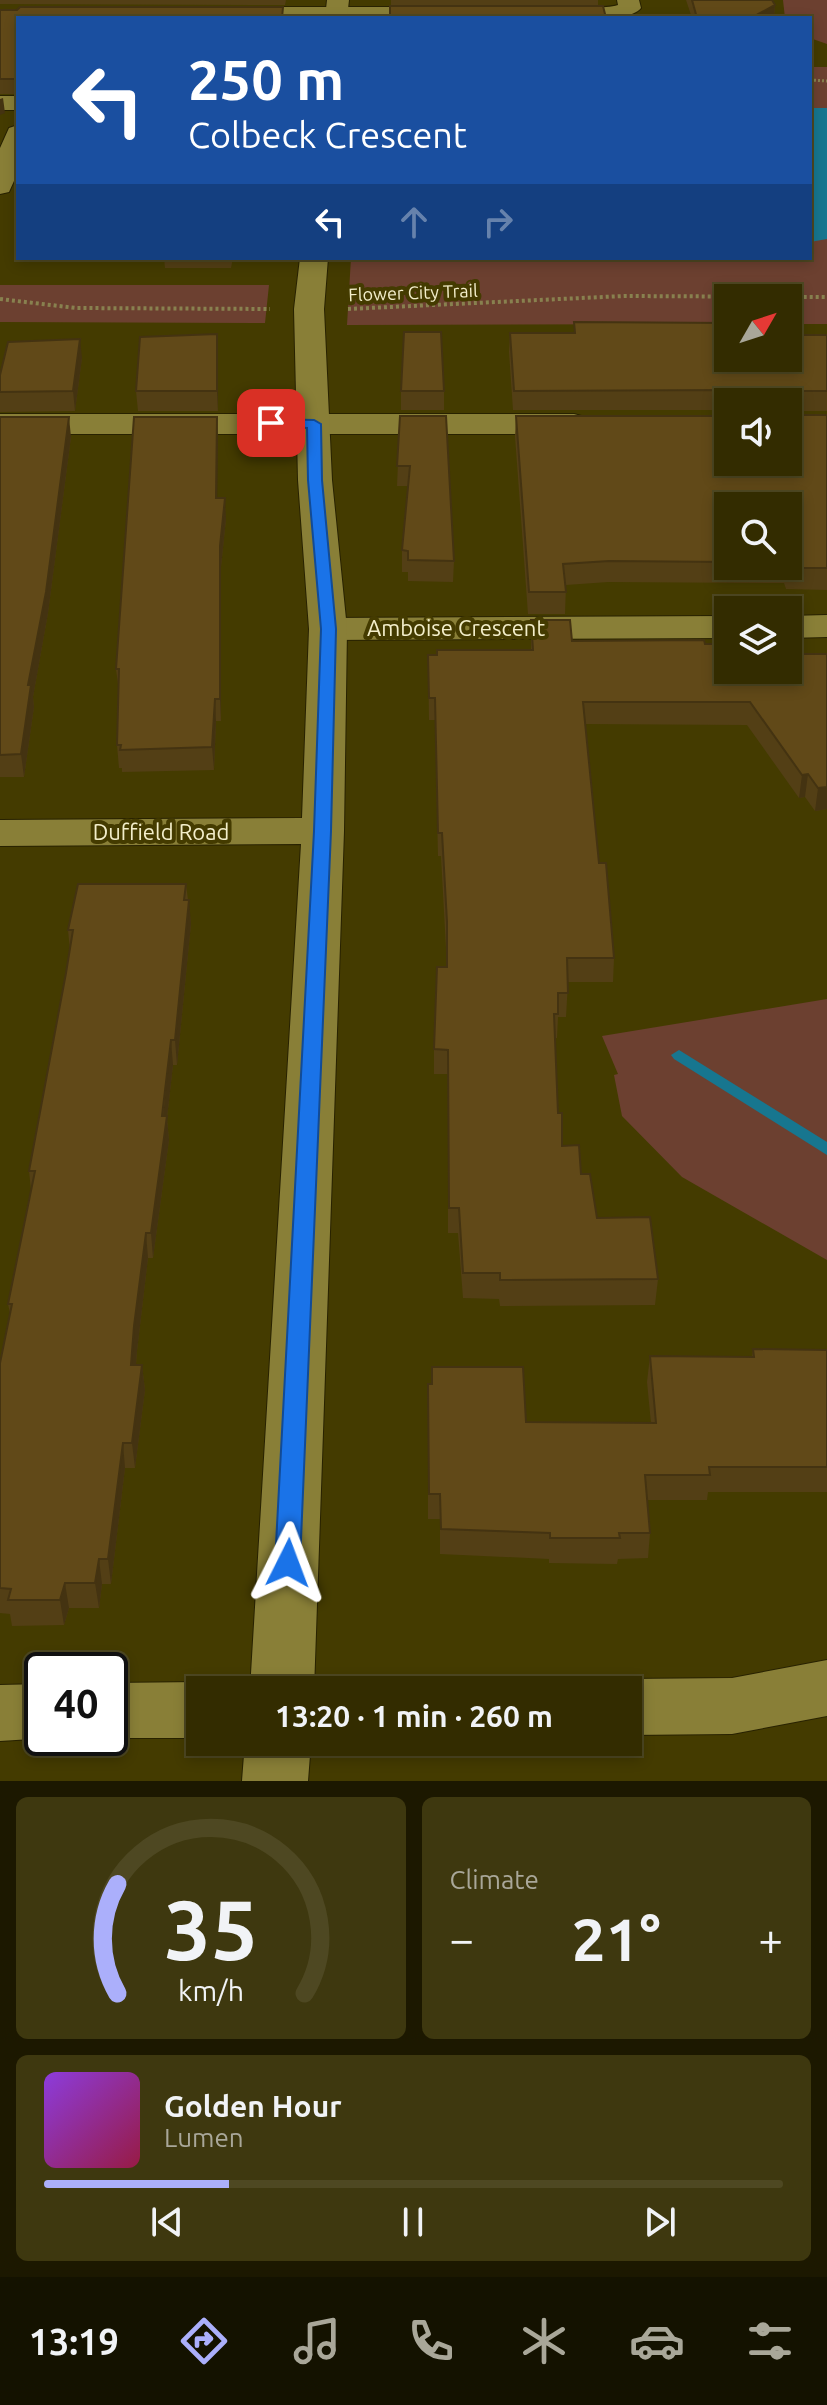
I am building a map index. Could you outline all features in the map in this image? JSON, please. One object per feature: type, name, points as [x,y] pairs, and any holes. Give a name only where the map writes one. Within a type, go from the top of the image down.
[{"type":"street","points":[[516,15],[608,16],[630,8],[628,0]]},
{"type":"street","points":[[203,14],[337,10],[470,14]]},
{"type":"street","points":[[0,186],[16,139]]},
{"type":"street","points":[[283,1676],[323,831],[328,629],[315,480],[309,309],[314,260]]},
{"type":"street","points":[[0,424],[600,424]]},
{"type":"street","points":[[802,627],[827,626]]},
{"type":"street","name":"Amboise Crescent","points":[[328,629],[714,627]]},
{"type":"street","name":"Duffield Road","points":[[0,833],[323,831]]},
{"type":"street","points":[[642,1707],[732,1706],[827,1688]]},
{"type":"street","points":[[128,1711],[186,1710]]},
{"type":"street","points":[[0,1713],[24,1712]]},
{"type":"street","points":[[275,1781],[277,1756]]},
{"type":"path","name":"Flower City Trail","points":[[0,299],[76,308],[309,309],[476,305],[624,296],[827,297]]},
{"type":"shaded area","points":[[783,0],[827,0],[827,44],[812,39],[812,16],[785,16]]},
{"type":"shaded area","points":[[812,67],[827,67],[827,324],[802,324],[802,284],[714,284],[714,324],[347,325],[351,260],[812,260]]},
{"type":"shaded area","points":[[0,285],[269,285],[265,323],[0,322]]},
{"type":"shaded area","points":[[827,999],[827,1260],[682,1177],[622,1116],[614,1075],[618,1074],[602,1036]]},
{"type":"water","points":[[812,108],[827,108],[827,239],[812,242]]},
{"type":"building","points":[[692,0],[772,0],[775,5],[755,16],[696,16]]},
{"type":"building","points":[[390,6],[603,6],[606,16],[390,16]]},
{"type":"building","points":[[20,7],[283,7],[282,16],[16,16],[16,79],[0,79],[0,10],[17,10]]},
{"type":"building","points":[[574,322],[714,323],[714,372],[802,372],[802,335],[827,335],[827,391],[714,388],[514,391],[510,333],[575,333]]},
{"type":"building","points":[[404,332],[441,332],[444,391],[401,391]]},
{"type":"building","points":[[217,334],[217,391],[136,391],[140,337]]},
{"type":"building","points":[[80,339],[73,391],[0,392],[0,375],[8,342]]},
{"type":"building","points":[[802,415],[827,415],[827,568],[802,568],[802,492],[714,492],[714,562],[563,564],[566,592],[529,592],[516,416],[714,416],[714,476],[802,476]]},
{"type":"building","points":[[400,416],[446,416],[454,561],[408,560],[408,551],[402,550],[410,466],[397,466]]},
{"type":"building","points":[[0,417],[69,417],[46,592],[28,685],[31,685],[21,754],[0,755]]},
{"type":"building","points":[[134,417],[217,417],[216,498],[225,498],[220,546],[220,699],[215,699],[212,747],[120,750],[121,745],[117,745],[119,669],[116,669]]},
{"type":"building","points":[[531,620],[570,620],[572,641],[704,640],[705,644],[714,644],[714,684],[802,684],[802,654],[827,654],[827,787],[818,788],[808,774],[802,775],[750,702],[583,702],[599,863],[606,863],[614,958],[567,958],[568,993],[558,993],[558,1014],[554,1014],[562,1146],[579,1145],[581,1174],[590,1174],[597,1218],[650,1217],[658,1279],[500,1280],[500,1273],[463,1273],[459,1208],[449,1208],[448,1050],[434,1049],[437,967],[447,967],[447,922],[442,833],[438,833],[435,698],[429,698],[428,655],[437,655],[437,650],[533,650]]},
{"type":"building","points":[[78,884],[186,884],[184,900],[189,900],[175,1040],[171,1040],[162,1116],[167,1116],[151,1233],[146,1233],[134,1326],[131,1365],[142,1365],[132,1443],[123,1443],[108,1559],[99,1559],[95,1583],[65,1583],[60,1600],[8,1600],[11,1589],[0,1588],[0,1363],[12,1304],[8,1304],[35,1171],[29,1171],[66,973],[73,930],[68,930]]},
{"type":"building","points":[[753,1349],[827,1350],[827,1467],[709,1467],[710,1475],[645,1475],[650,1533],[619,1533],[620,1538],[550,1538],[550,1533],[441,1529],[440,1494],[429,1494],[428,1384],[432,1384],[432,1367],[523,1367],[526,1422],[656,1423],[650,1356],[754,1357]]},
{"type":"waterway","points":[[679,1055],[827,1149]]},
{"type":"route","points":[[271,423],[314,424],[315,480],[328,629],[323,831],[288,1563]]}]
